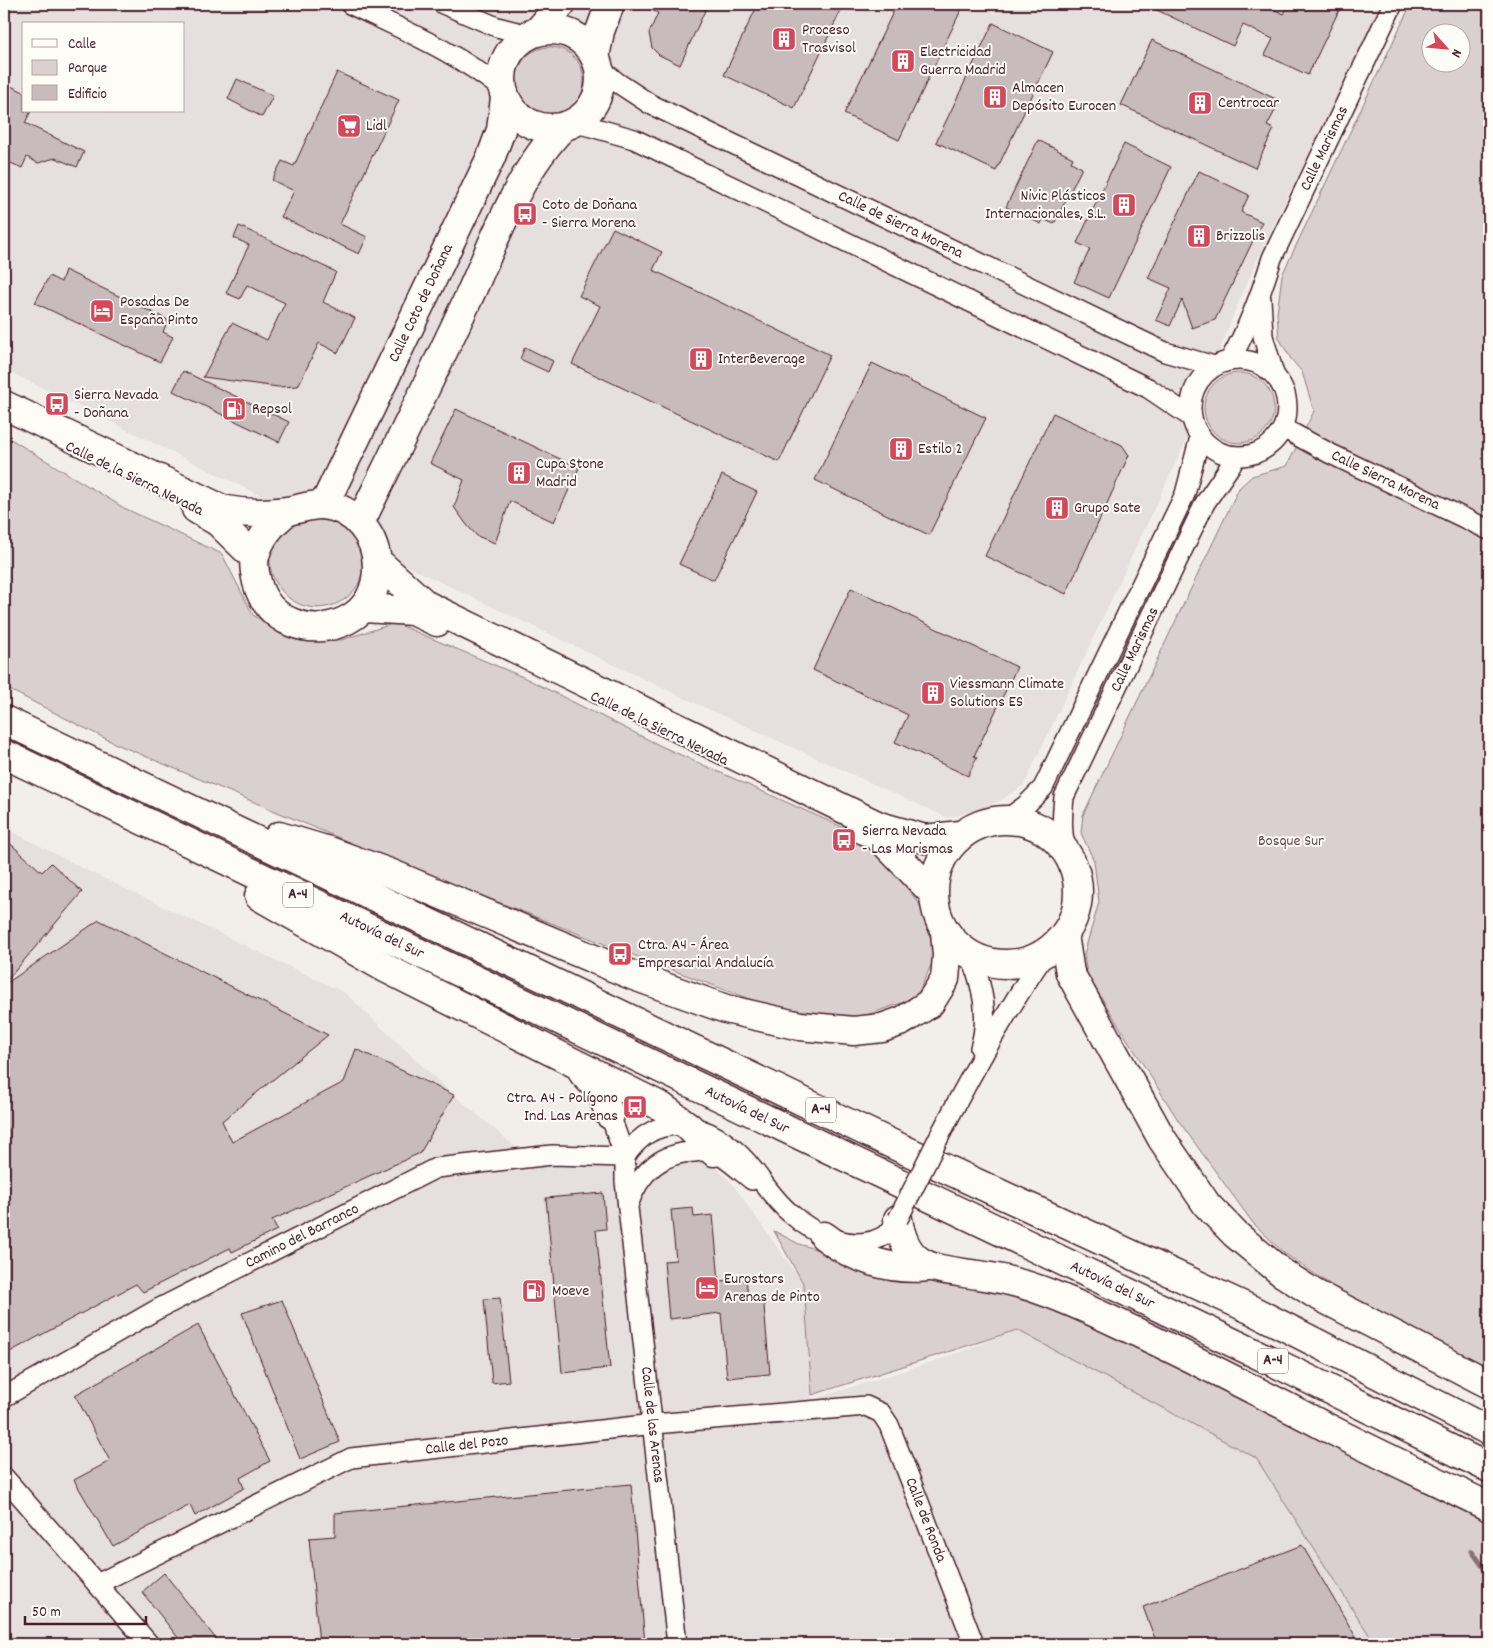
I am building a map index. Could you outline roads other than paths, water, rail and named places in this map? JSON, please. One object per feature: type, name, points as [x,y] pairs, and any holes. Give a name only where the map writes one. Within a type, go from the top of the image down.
[{"type":"main road","points":[[561,4],[533,33],[516,45],[506,58],[502,74],[504,94],[515,113],[529,123],[546,128],[569,124]]},
{"type":"main road","points":[[360,523],[526,175],[547,143],[569,124],[587,112],[596,99],[600,83],[596,62],[600,31],[610,4]]},
{"type":"main road","points":[[533,33],[555,30],[571,34],[585,43],[596,62]]},
{"type":"main road","name":"Calle Coto de Doñana","points":[[324,505],[491,157],[501,130],[504,94]]},
{"type":"main road","points":[[4,405],[222,509],[246,514],[288,511],[306,505],[324,505],[343,511],[360,523],[371,538],[377,562],[374,591],[364,608],[351,618],[326,627],[310,628],[294,624],[280,617],[268,606],[259,591],[254,557],[264,535],[275,521],[288,511]]},
{"type":"main road","name":"Calle de la Sierra Nevada","points":[[4,416],[198,510],[218,522],[254,557]]},
{"type":"main road","points":[[377,562],[404,587],[548,648],[869,800],[887,828],[925,839],[960,835]]},
{"type":"main road","name":"Calle de la Sierra Nevada","points":[[364,608],[413,611],[795,794],[879,837],[933,893]]},
{"type":"main road","name":"Autovía del Sur","points":[[4,720],[892,1144],[1252,1310],[1489,1431]]},
{"type":"main road","name":"Autovía del Sur","points":[[4,754],[1290,1370],[1489,1468]]},
{"type":"main road","points":[[196,812],[329,851],[392,874],[634,976],[726,1009],[800,1026],[854,1030],[882,1028],[902,1021],[918,1011],[930,1003],[945,979],[948,956],[945,931]]},
{"type":"main road","points":[[1007,819],[1035,825],[1058,841],[1067,853],[1074,868],[1078,886],[1077,903],[1072,920],[1056,943],[1029,960],[1010,964],[990,962],[971,955],[957,945],[945,931],[939,919],[933,893],[935,876],[940,861],[960,835],[974,826],[990,821],[1007,819]]},
{"type":"main road","points":[[179,837],[210,865],[242,887],[387,969],[662,1107],[688,1126],[714,1152]]},
{"type":"main road","points":[[1056,943],[1117,1060],[1174,1157],[1218,1217],[1235,1234],[1281,1272],[1315,1294],[1489,1384]]},
{"type":"main road","points":[[570,1062],[592,1080],[601,1092],[610,1115]]},
{"type":"main road","points":[[898,1220],[902,1240],[908,1251],[915,1259],[928,1267],[978,1275],[1039,1290],[1074,1303],[1231,1377],[1381,1456],[1489,1507]]},
{"type":"main road","points":[[824,1236],[848,1253],[879,1264],[909,1269],[928,1267]]},
{"type":"main road","points":[[1054,1258],[1107,1297],[1234,1360],[1422,1474]]},
{"type":"main road","points":[[1444,1409],[1489,1418]]},
{"type":"street","points":[[350,4],[454,54],[475,67],[504,94]]},
{"type":"street","points":[[443,4],[497,27],[533,33]]},
{"type":"street","name":"Calle Marismas","points":[[1222,363],[1244,334],[1261,295],[1272,258],[1393,4]]},
{"type":"street","name":"Calle de Sierra Morena","points":[[596,62],[618,83],[650,104],[744,150],[1165,352],[1222,363]]},
{"type":"street","points":[[569,124],[634,139],[1148,388],[1191,417]]},
{"type":"street","name":"Calle Marismas","points":[[1261,295],[1264,336],[1274,374]]},
{"type":"street","points":[[1246,360],[1261,364],[1274,374],[1282,386],[1287,399],[1287,414],[1283,428],[1276,440],[1265,449],[1251,455],[1237,456],[1216,450],[1200,437],[1191,417],[1191,403],[1195,388],[1203,376],[1222,363],[1246,360]]},
{"type":"street","name":"Calle Sierra Morena","points":[[1283,428],[1329,453],[1489,530]]},
{"type":"street","name":"Calle Marismas","points":[[1007,819],[1025,806],[1043,788],[1185,494],[1200,437]]},
{"type":"street","name":"Calle Marismas","points":[[1067,853],[1061,819],[1064,798],[1205,503],[1237,456]]},
{"type":"street","points":[[628,1205],[635,1189],[650,1167],[670,1155],[685,1152],[714,1152],[773,1197],[791,1214],[824,1236],[854,1243],[870,1242],[888,1234],[898,1220],[974,1069],[1015,998],[1056,943]]},
{"type":"street","points":[[971,955],[985,1002],[984,1037],[974,1069]]},
{"type":"street","name":"Calle de las Arenas","points":[[610,1115],[625,1156],[624,1167],[628,1205],[654,1424],[677,1644]]},
{"type":"street","points":[[650,1167],[633,1163],[625,1156],[634,1143],[649,1131],[671,1125],[688,1126],[718,1137],[731,1147],[746,1160],[773,1197]]},
{"type":"street","name":"Camino del Barranco","points":[[4,1397],[156,1310],[436,1168],[552,1155],[625,1156]]},
{"type":"street","name":"Calle del Pozo","points":[[97,1584],[351,1458],[654,1424],[866,1406]]},
{"type":"street","name":"Calle de Ronda","points":[[866,1406],[881,1413],[889,1426],[974,1644]]},
{"type":"street","points":[[4,1477],[149,1644]]},
{"type":"waterway","points":[[1472,1551],[1489,1575]]},
{"type":"place","name":"Proceso Trasvisol","points":[[784,39]]},
{"type":"place","name":"Electricidad Guerra Madrid","points":[[903,61]]},
{"type":"place","name":"Almacen Depósito Eurocen","points":[[995,97]]},
{"type":"place","name":"Centrocar","points":[[1200,103]]},
{"type":"place","name":"Lidl","points":[[349,126]]},
{"type":"place","name":"Nivic Plásticos Internacionales, S.L.","points":[[1124,205]]},
{"type":"place","name":"Coto de Doñana - Sierra Morena","points":[[525,214]]},
{"type":"place","name":"Brizzolis","points":[[1199,236]]},
{"type":"place","name":"Posadas De España Pinto","points":[[102,311]]},
{"type":"place","name":"InterBeverage","points":[[701,359]]},
{"type":"place","name":"Sierra Nevada - Doñana","points":[[57,404]]},
{"type":"place","name":"Repsol","points":[[234,409]]},
{"type":"place","name":"Estilo 2","points":[[901,449]]},
{"type":"place","name":"Cupa Stone Madrid","points":[[519,473]]},
{"type":"place","name":"Grupo Sate","points":[[1057,508]]},
{"type":"place","name":"Viessmann Climate Solutions ES","points":[[933,693]]},
{"type":"place","name":"Sierra Nevada - Las Marismas","points":[[844,840]]},
{"type":"place","name":"Ctra. A4 - Área Empresarial Andalucía","points":[[620,954]]},
{"type":"place","name":"Ctra. A4 - Polígono Ind. Las Arenas","points":[[635,1107]]},
{"type":"place","name":"Eurostars Arenas de Pinto","points":[[707,1288]]},
{"type":"place","name":"Moeve","points":[[534,1291]]},
{"type":"park label","name":"Bosque Sur","points":[[1291,841]]}]
